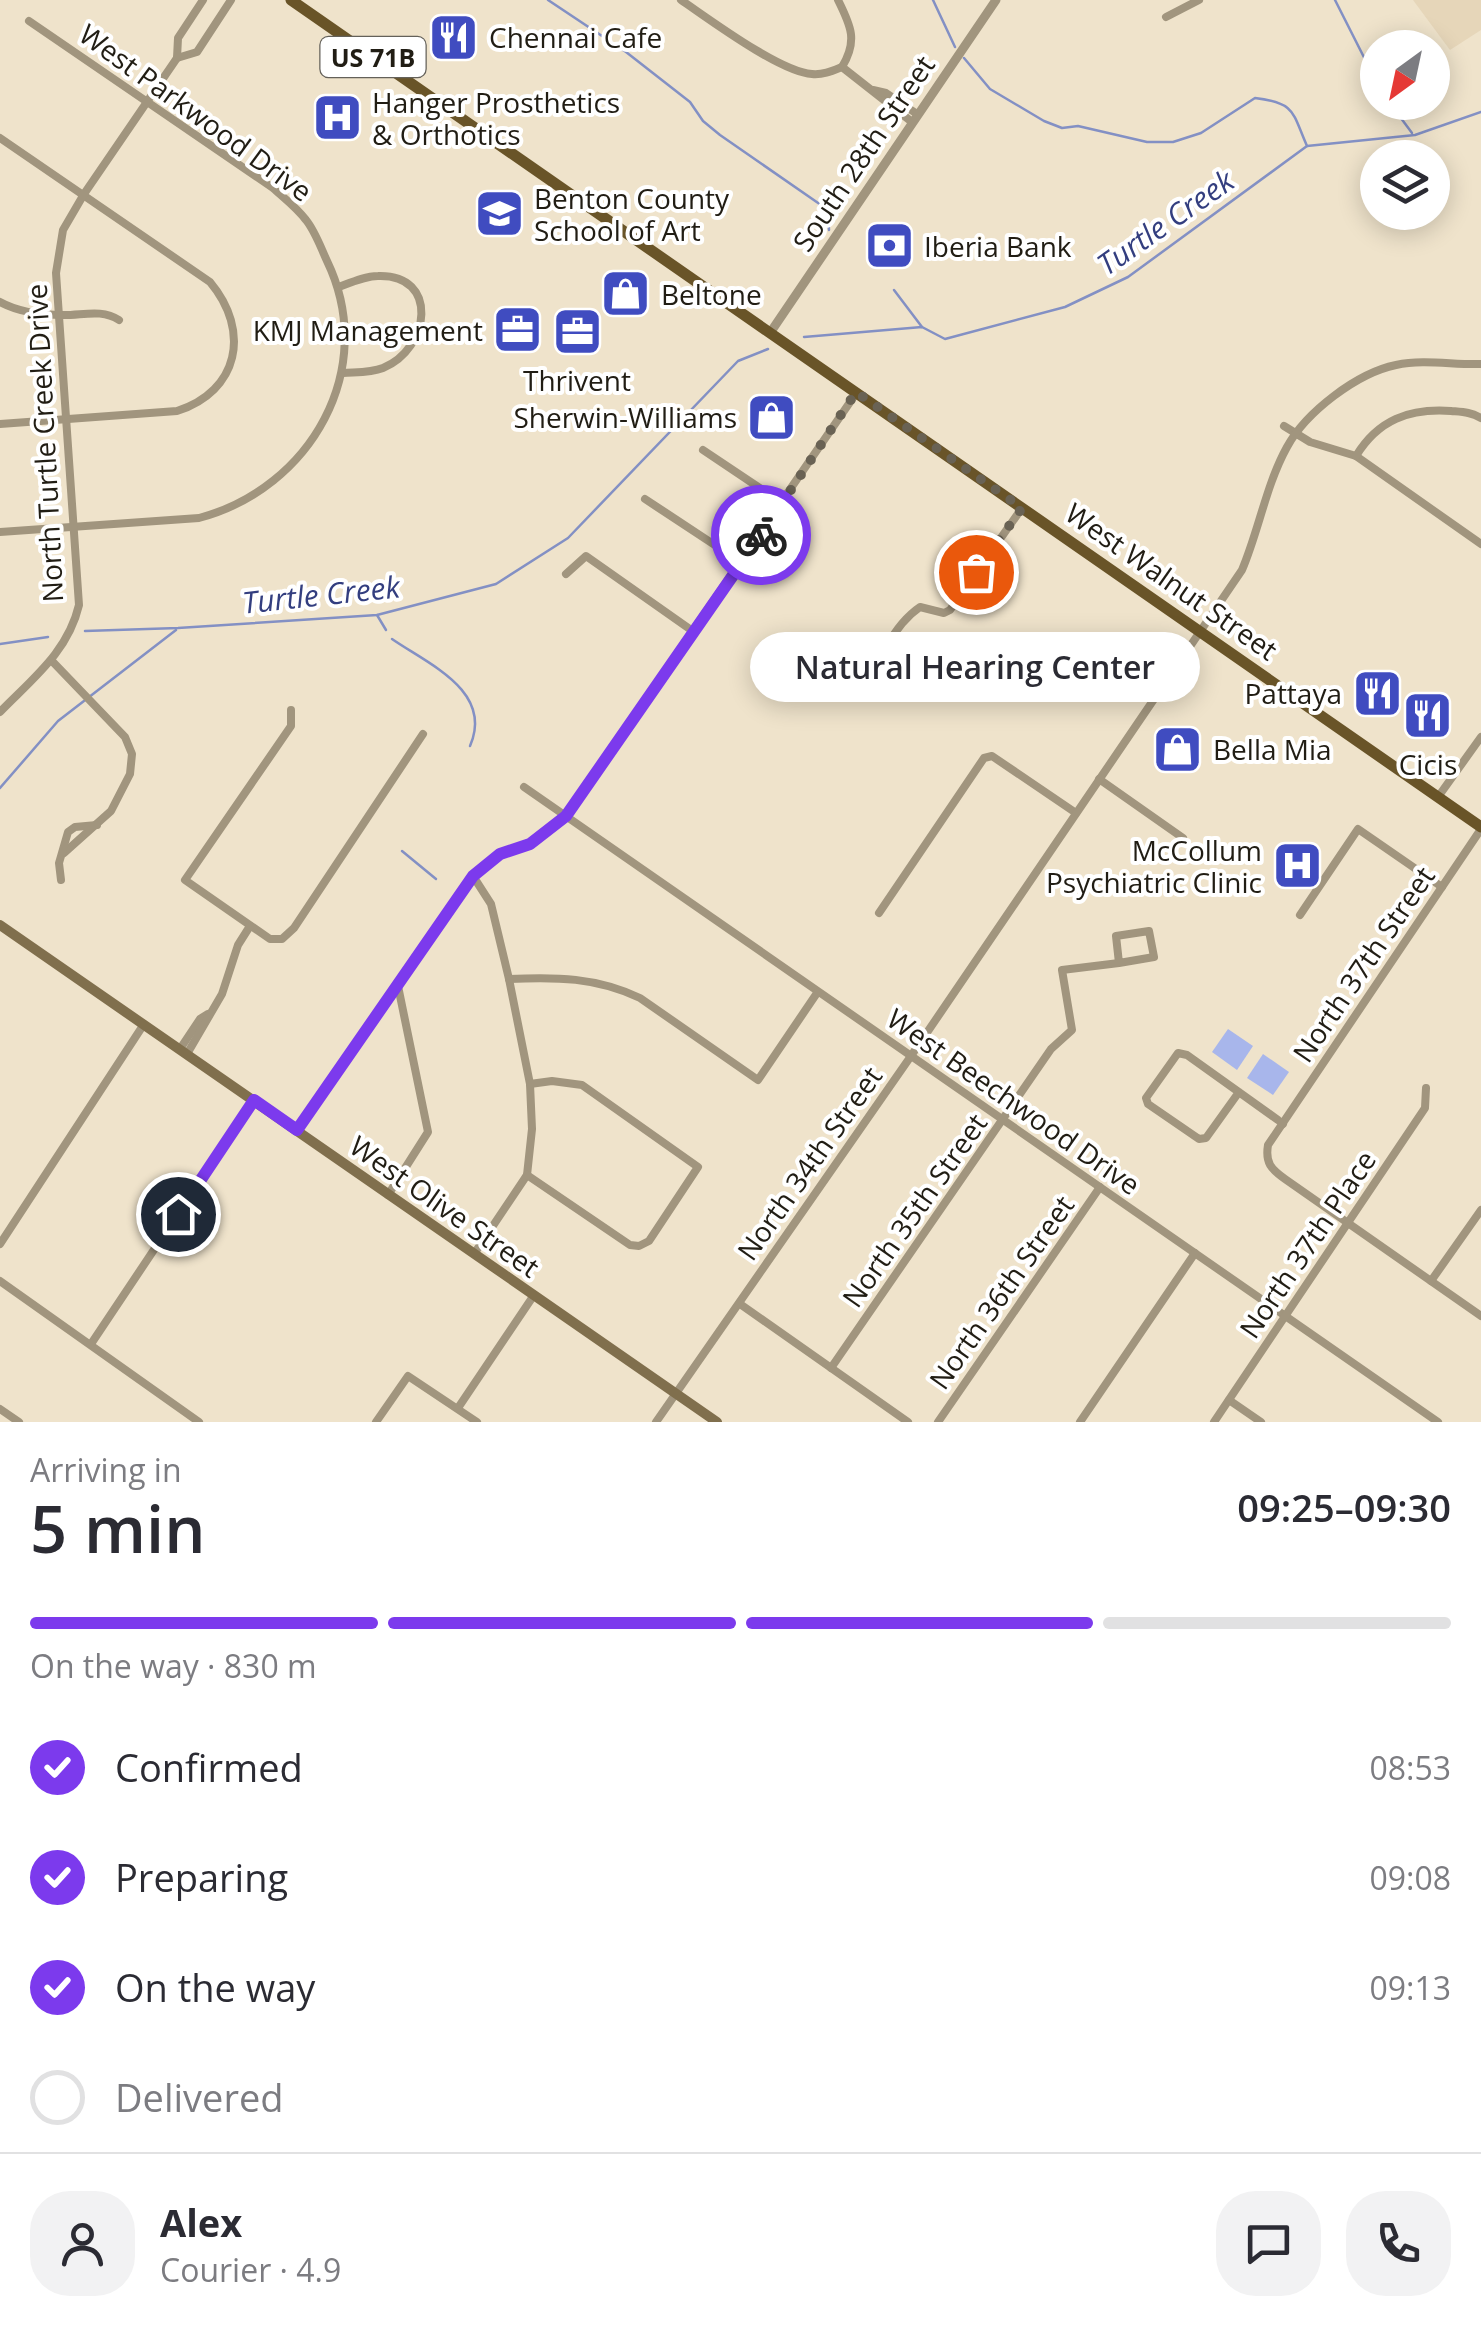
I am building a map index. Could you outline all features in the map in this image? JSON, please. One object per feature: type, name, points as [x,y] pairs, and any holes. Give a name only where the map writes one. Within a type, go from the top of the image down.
[{"type":"main road","name":"West Walnut Street","points":[[292,0],[1481,828]]},
{"type":"main road","name":"West Olive Street","points":[[0,924],[716,1422]]},
{"type":"street","name":"North Turtle Creek Drive","points":[[0,712],[52,661],[75,623],[79,605],[56,272],[63,230],[176,58],[178,38],[203,0]]},
{"type":"street","name":"North Turtle Creek Drive","points":[[176,58],[197,52],[231,0]]},
{"type":"street","points":[[680,0],[756,50],[809,74],[842,68],[850,55],[853,34],[838,0]]},
{"type":"street","name":"South 28th Street","points":[[770,333],[996,0]]},
{"type":"street","points":[[1166,17],[1191,2]]},
{"type":"street","name":"West Parkwood Drive","points":[[0,532],[198,518],[248,500],[288,470],[306,448],[322,424],[343,373],[340,287],[308,221],[273,188],[29,22]]},
{"type":"street","points":[[842,68],[873,90],[886,93],[914,118]]},
{"type":"street","points":[[0,138],[210,282],[230,315],[235,346],[220,383],[191,407],[177,412],[0,424]]},
{"type":"street","points":[[340,287],[368,277],[394,278],[417,294],[422,309],[417,336],[397,360],[382,368],[343,373]]},
{"type":"street","points":[[0,302],[29,312],[108,313],[120,320]]},
{"type":"street","name":"North 34th Street","points":[[656,1422],[1242,570],[1262,508],[1296,434],[1330,399],[1377,371],[1419,362],[1481,364]]},
{"type":"street","points":[[297,1130],[473,876],[500,854],[530,844],[566,816],[742,564],[856,392]]},
{"type":"street","points":[[1356,456],[1378,427],[1398,416],[1432,410],[1466,412],[1481,418]]},
{"type":"street","points":[[1284,426],[1356,456],[1481,544]]},
{"type":"street","points":[[703,450],[782,503]]},
{"type":"street","points":[[645,499],[742,564]]},
{"type":"street","points":[[870,696],[875,670],[907,619],[920,607],[944,614],[950,610],[1022,508]]},
{"type":"street","points":[[566,574],[586,556],[694,632]]},
{"type":"street","points":[[52,661],[126,736],[132,754],[122,794],[64,854],[59,863],[61,880]]},
{"type":"street","points":[[291,710],[291,726],[186,880],[270,939],[282,939],[294,928],[424,734]]},
{"type":"street","points":[[1438,798],[1481,737]]},
{"type":"street","points":[[880,913],[984,758],[992,756],[1076,813]]},
{"type":"street","points":[[1099,779],[1184,838]]},
{"type":"street","name":"West Beechwood Drive","points":[[524,787],[1438,1422]]},
{"type":"street","name":"North 37th Street","points":[[1481,828],[1268,1146],[1266,1159],[1271,1168],[1481,1316]]},
{"type":"street","points":[[1300,915],[1358,829],[1442,887]]},
{"type":"street","points":[[473,876],[491,904],[530,1084],[532,1129],[527,1174],[474,1254]]},
{"type":"street","points":[[184,1052],[222,994],[238,945],[250,926]]},
{"type":"street","name":"North 35th Street","points":[[832,1368],[1051,1050],[1072,1030],[1062,970],[1119,963],[1154,957],[1149,930],[1116,936],[1119,963]]},
{"type":"street","points":[[508,979],[557,976],[620,988],[758,1080],[817,993]]},
{"type":"street","points":[[388,1196],[428,1132],[398,986]]},
{"type":"street","points":[[0,1244],[144,1024]]},
{"type":"street","points":[[1238,1092],[1206,1138],[1199,1138],[1148,1104],[1146,1098],[1178,1053],[1187,1054],[1283,1124]]},
{"type":"street","points":[[527,1174],[630,1244],[639,1246],[649,1241],[698,1167],[582,1085],[552,1080],[530,1084]]},
{"type":"street","name":"North 37th Place","points":[[1214,1422],[1425,1108],[1426,1088]]},
{"type":"street","points":[[91,1344],[254,1100]]},
{"type":"street","name":"North 36th Street","points":[[938,1422],[1100,1187]]},
{"type":"street","points":[[1432,1281],[1481,1210]]},
{"type":"street","points":[[1080,1422],[1195,1253]]},
{"type":"street","points":[[0,1280],[199,1422]]},
{"type":"street","points":[[458,1408],[534,1295]]},
{"type":"street","points":[[740,1304],[908,1422]]},
{"type":"street","points":[[376,1422],[408,1376],[477,1422]]},
{"type":"street","points":[[1229,1400],[1261,1422]]},
{"type":"street","points":[[0,1409],[19,1422]]},
{"type":"shaded area","points":[[1413,0],[1481,0],[1481,30],[1450,50],[1450,30],[1435,30]]},
{"type":"shaded area","points":[[1228,1029],[1253,1046],[1237,1070],[1212,1052]]},
{"type":"shaded area","points":[[1263,1054],[1289,1072],[1273,1095],[1247,1078]]},
{"type":"waterway","points":[[548,0],[626,52],[690,102],[703,121],[720,135],[821,205],[828,214],[829,230]]},
{"type":"waterway","points":[[933,0],[955,47]]},
{"type":"waterway","points":[[1335,0],[1360,49]]},
{"type":"waterway","points":[[964,58],[990,89],[1062,128],[1078,126],[1147,142],[1173,142],[1201,133],[1255,98],[1286,106],[1307,146]]},
{"type":"waterway","name":"Turtle Creek","points":[[804,337],[922,327],[945,339],[1065,307],[1128,277],[1307,146],[1415,135],[1481,112]]},
{"type":"waterway","points":[[1402,120],[1412,133]]},
{"type":"waterway","points":[[894,290],[922,327]]},
{"type":"waterway","name":"Turtle Creek","points":[[85,631],[377,615],[496,584],[568,538],[738,361],[768,349]]},
{"type":"waterway","points":[[377,615],[386,630]]},
{"type":"waterway","points":[[0,788],[58,721],[176,630]]},
{"type":"waterway","name":"Turtle Creek","points":[[0,644],[48,637]]},
{"type":"waterway","points":[[392,639],[439,669],[465,695],[473,710],[475,727],[470,746]]},
{"type":"waterway","points":[[402,851],[436,879]]},
{"type":"way so far","points":[[761,535],[856,392],[1022,508],[976,572]]},
{"type":"place","name":"Chennai Cafe","points":[[454,37]]},
{"type":"place","name":"Hanger Prosthetics & Orthotics","points":[[337,118]]},
{"type":"place","name":"Benton County School of Art","points":[[499,214]]},
{"type":"place","name":"Iberia Bank","points":[[889,246]]},
{"type":"place","name":"Beltone","points":[[626,294]]},
{"type":"place","name":"KMJ Management","points":[[518,330]]},
{"type":"place","name":"Thrivent","points":[[577,332]]},
{"type":"place","name":"Sherwin-Williams","points":[[772,417]]},
{"type":"place","name":"Natural Hearing Center","points":[[976,572]]},
{"type":"place","name":"Pattaya","points":[[1377,693]]},
{"type":"place","name":"Cicis","points":[[1428,716]]},
{"type":"place","name":"Bella Mia","points":[[1178,749]]},
{"type":"place","name":"McCollum Psychiatric Clinic","points":[[1297,866]]},
{"type":"route","points":[[178,1214],[254,1100],[297,1130],[473,876],[500,854],[530,844],[566,816],[761,535]]}]
